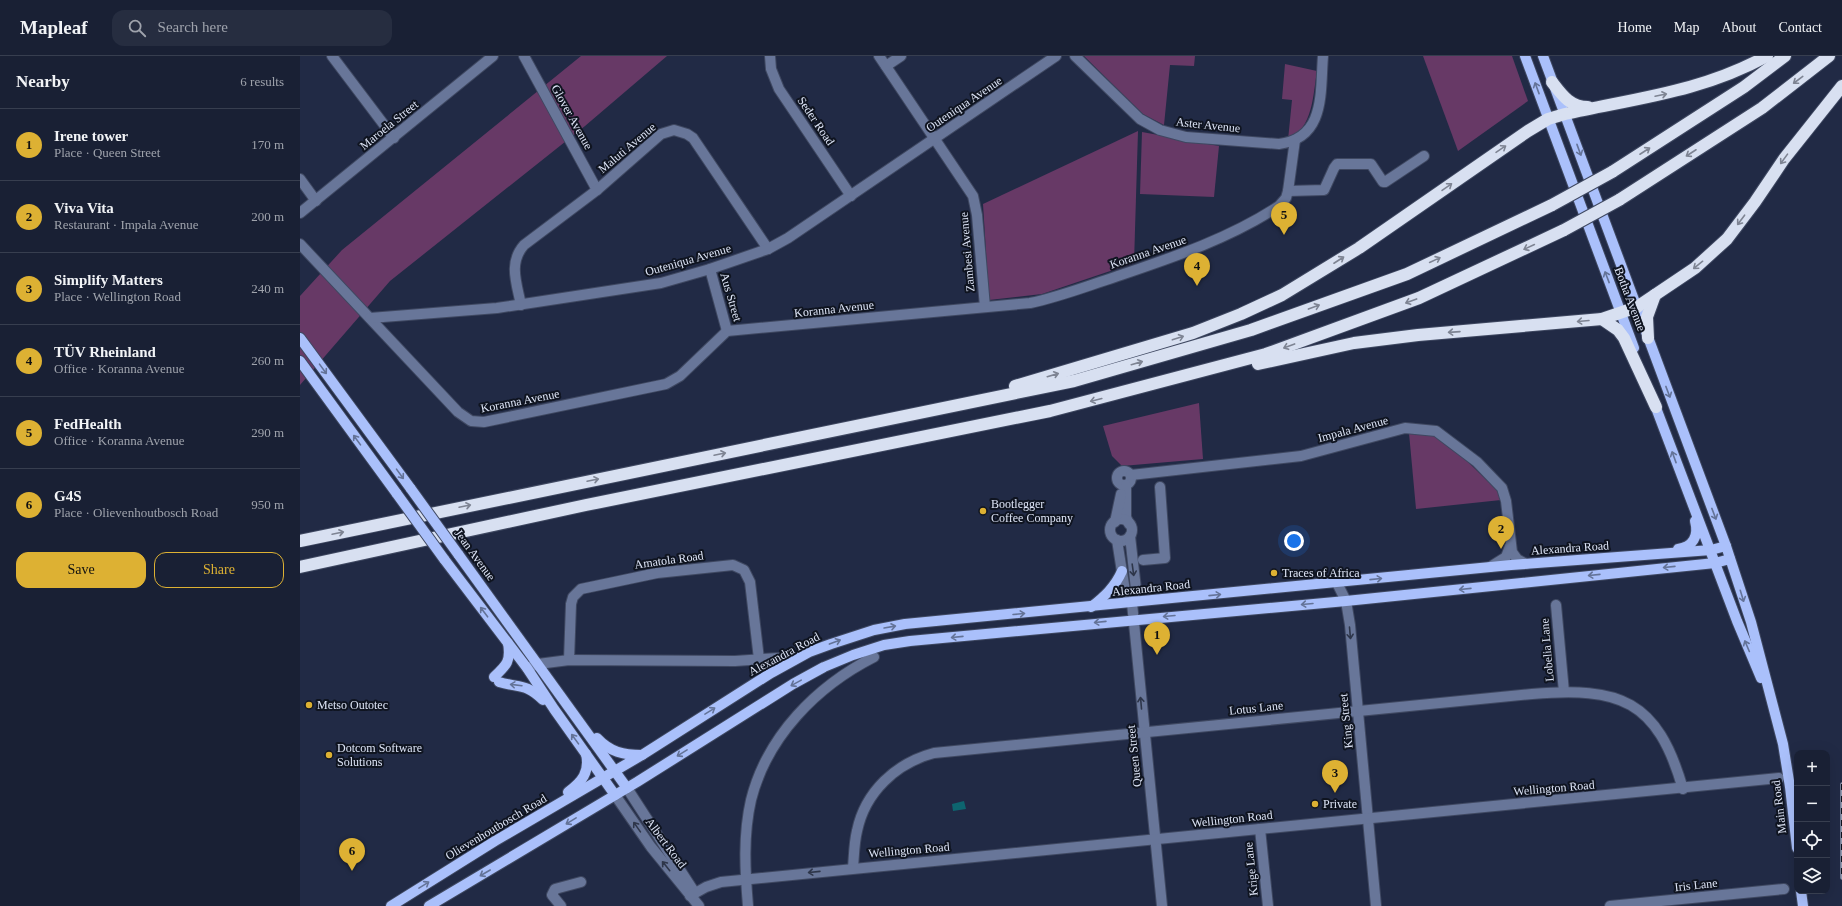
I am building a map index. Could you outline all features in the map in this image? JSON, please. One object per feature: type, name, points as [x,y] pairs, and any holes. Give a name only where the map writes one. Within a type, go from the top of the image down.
[{"type":"highway","points":[[935,409],[1193,333],[1270,300],[1306,281],[1359,248],[1528,131],[1548,119],[1597,107],[1689,89],[1720,78],[1767,56]]},
{"type":"highway","points":[[300,541],[1074,381],[1251,330],[1407,274],[1552,205],[1612,172],[1744,87],[1785,56]]},
{"type":"highway","points":[[300,567],[586,505],[1050,411],[1266,354],[1419,298],[1564,230],[1619,200],[1762,108],[1829,56]]},
{"type":"highway","points":[[1552,82],[1565,98],[1573,104],[1597,107]]},
{"type":"highway","points":[[1118,394],[1158,390],[1285,358],[1354,343],[1418,334],[1602,319],[1637,307],[1695,268],[1727,239],[1755,202],[1784,159],[1842,86]]},
{"type":"highway","points":[[1648,338],[1647,317],[1655,295]]},
{"type":"highway","points":[[1602,319],[1618,330],[1624,338],[1656,407]]},
{"type":"main road","name":"Botha Avenue","points":[[1525,56],[1687,493],[1715,563]]},
{"type":"main road","name":"Botha Avenue","points":[[1543,56],[1730,559]]},
{"type":"main road","name":"Jean Avenue","points":[[300,338],[574,713],[627,788]]},
{"type":"main road","points":[[300,361],[444,559],[527,668],[615,795]]},
{"type":"main road","points":[[1642,556],[1686,548],[1694,540],[1697,528],[1687,493]]},
{"type":"main road","name":"Alexandra Road","points":[[615,770],[642,755],[771,673],[809,652],[852,636],[874,630],[905,624],[1091,608],[1526,564],[1711,550],[1726,546]]},
{"type":"main road","points":[[1590,559],[1599,563],[1621,563],[1627,572]]},
{"type":"main road","points":[[429,906],[627,788],[793,684],[824,668],[869,649],[910,641],[1134,619],[1346,601],[1715,563],[1730,559]]},
{"type":"main road","name":"Main Road","points":[[1730,559],[1751,622],[1779,728],[1787,765],[1794,823]]},
{"type":"main road","name":"Main Road","points":[[1715,563],[1737,621],[1769,694]]},
{"type":"main road","points":[[1091,608],[1118,582],[1122,572]]},
{"type":"main road","points":[[508,643],[508,662],[496,679],[529,688],[554,709]]},
{"type":"main road","points":[[574,713],[609,749],[617,753],[642,755]]},
{"type":"main road","points":[[517,828],[581,782],[587,770],[586,753]]},
{"type":"main road","name":"Olievenhoutbosch Road","points":[[391,906],[517,828],[615,770]]},
{"type":"main road","points":[[1801,894],[1803,906]]},
{"type":"street","name":"Maroela Street","points":[[300,213],[493,56]]},
{"type":"street","name":"Glover Avenue","points":[[524,56],[597,190]]},
{"type":"street","name":"Seder Road","points":[[770,56],[771,69],[779,89],[850,196]]},
{"type":"street","name":"Zambesi Avenue","points":[[879,56],[935,139],[974,201],[977,215],[984,307]]},
{"type":"street","points":[[886,66],[901,56]]},
{"type":"street","name":"Outeniqua Avenue","points":[[370,318],[469,311],[661,283],[710,269],[768,249],[788,238],[1056,56]]},
{"type":"street","name":"Aster Avenue","points":[[1075,56],[1140,119],[1166,133],[1186,137],[1279,144],[1295,140]]},
{"type":"street","points":[[1295,140],[1308,132],[1318,114],[1323,56]]},
{"type":"street","points":[[336,58],[394,138]]},
{"type":"street","name":"Maluti Avenue","points":[[521,304],[514,266],[515,258],[524,245],[597,190],[661,134],[674,130],[681,131],[693,138],[768,249]]},
{"type":"street","name":"Koranna Avenue","points":[[370,318],[464,417],[477,422],[499,419],[666,384],[684,372],[727,331],[1045,300],[1183,254],[1210,243],[1276,208],[1283,202],[1288,191],[1295,140]]},
{"type":"street","points":[[1288,191],[1324,190],[1334,168],[1339,164],[1372,164],[1383,182],[1386,182],[1424,156]]},
{"type":"street","points":[[300,179],[316,201]]},
{"type":"street","points":[[300,244],[370,318]]},
{"type":"street","name":"Aus Street","points":[[710,269],[727,331]]},
{"type":"street","name":"Impala Avenue","points":[[1123,484],[1117,478],[1120,472],[1125,471],[1131,475],[1301,456],[1405,428],[1436,431],[1477,462],[1502,488],[1506,501],[1510,546]]},
{"type":"street","points":[[1123,484],[1115,522],[1112,524],[1110,532],[1117,540],[1124,591],[1132,603]]},
{"type":"street","points":[[1123,484],[1126,517],[1132,530],[1130,536],[1136,589],[1132,603]]},
{"type":"street","points":[[1143,560],[1165,558],[1160,488]]},
{"type":"street","points":[[1115,522],[1124,520],[1129,524]]},
{"type":"street","points":[[1117,540],[1126,540],[1130,536]]},
{"type":"street","points":[[1510,546],[1517,559],[1526,564]]},
{"type":"street","points":[[1488,568],[1506,557],[1510,546]]},
{"type":"street","name":"Amatola Road","points":[[569,660],[571,604],[573,597],[582,589],[657,573],[733,565],[744,570],[748,575],[750,582],[759,659]]},
{"type":"street","name":"King Street","points":[[1337,583],[1346,601],[1376,906]]},
{"type":"street","name":"Queen Street","points":[[1132,603],[1162,906]]},
{"type":"street","name":"Lobelia Lane","points":[[1556,606],[1564,692]]},
{"type":"street","points":[[748,906],[745,880],[746,830],[751,800],[761,771],[773,748],[787,727],[818,693],[837,678],[874,657]]},
{"type":"street","name":"Alexandra Road","points":[[527,668],[538,664],[569,660],[735,661],[778,658]]},
{"type":"street","name":"Lotus Lane","points":[[853,868],[857,830],[867,803],[886,779],[914,759],[934,753],[952,750],[1358,711],[1564,692],[1592,692],[1612,696],[1623,700],[1651,721],[1670,751],[1683,789]]},
{"type":"street","name":"Wellington Road","points":[[693,895],[717,883],[853,868],[1683,789],[1779,778]]},
{"type":"street","name":"Albert Road","points":[[627,788],[700,906]]},
{"type":"street","name":"Albert Road","points":[[615,795],[651,847],[693,895]]},
{"type":"street","name":"Krige Lane","points":[[1260,829],[1268,906]]},
{"type":"street","points":[[561,906],[552,894],[554,889],[581,882]]},
{"type":"street","name":"Iris Lane","points":[[1610,906],[1784,889]]},
{"type":"shaded area","points":[[581,56],[667,56],[585,126],[390,281],[300,385],[300,296],[342,250]]},
{"type":"shaded area","points":[[1084,56],[1195,56],[1194,66],[1170,65],[1164,125],[1143,114]]},
{"type":"shaded area","points":[[1423,56],[1512,56],[1528,101],[1458,151]]},
{"type":"shaded area","points":[[1285,64],[1317,71],[1313,100],[1307,119],[1303,128],[1288,140],[1292,100],[1282,99]]},
{"type":"shaded area","points":[[1138,131],[1134,263],[1042,294],[989,300],[983,204]]},
{"type":"shaded area","points":[[1142,132],[1219,146],[1214,197],[1140,194]]},
{"type":"shaded area","points":[[1199,403],[1203,459],[1122,466],[1112,456],[1103,426]]},
{"type":"shaded area","points":[[1409,433],[1434,435],[1445,440],[1497,490],[1501,500],[1416,509]]},
{"type":"shaded area","points":[[964,801],[966,809],[953,811],[952,804]]},
{"type":"railway","points":[[1842,784],[1842,878]]},
{"type":"place","name":"FedHealth","points":[[1284,235]]},
{"type":"place","name":"TÜV Rheinland","points":[[1197,286]]},
{"type":"place","name":"Bootlegger Coffee Company","points":[[983,511]]},
{"type":"place","name":"Viva Vita","points":[[1501,549]]},
{"type":"place","name":"Traces of Africa","points":[[1274,573]]},
{"type":"place","name":"Irene tower","points":[[1157,655]]},
{"type":"place","name":"Metso Outotec","points":[[309,705]]},
{"type":"place","name":"Dotcom Software Solutions","points":[[329,755]]},
{"type":"place","name":"Simplify Matters","points":[[1335,793]]},
{"type":"place","name":"Private","points":[[1315,804]]},
{"type":"place","name":"G4S","points":[[352,871]]}]
